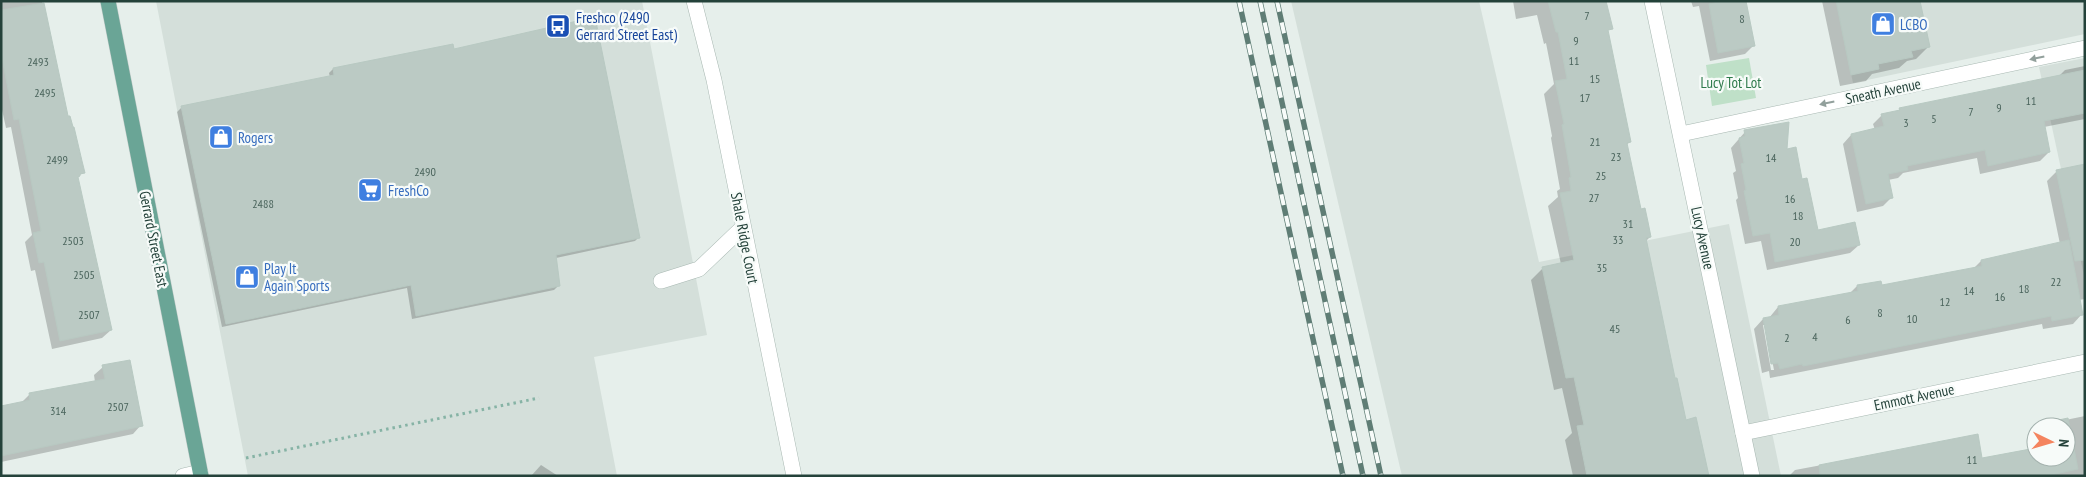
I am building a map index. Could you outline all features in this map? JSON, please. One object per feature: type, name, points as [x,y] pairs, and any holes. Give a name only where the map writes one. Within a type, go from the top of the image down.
[{"type":"main road","name":"Gerrard Street East","points":[[108,1],[200,474]]},
{"type":"street","name":"Shale Ridge Court","points":[[694,1],[714,80],[742,228],[794,476]]},
{"type":"street","name":"Lucy Avenue","points":[[1652,1],[1752,476]]},
{"type":"street","name":"Sneath Avenue","points":[[1681,134],[2085,48]]},
{"type":"street","points":[[661,281],[699,270],[742,228]]},
{"type":"street","name":"Emmott Avenue","points":[[1743,433],[2085,362]]},
{"type":"street","points":[[184,476],[200,474]]},
{"type":"path","points":[[246,458],[539,398]]},
{"type":"shaded area","points":[[156,1],[642,1],[707,335],[594,357],[617,476],[248,476]]},
{"type":"shaded area","points":[[1291,1],[1479,1],[1539,262],[1729,224],[1781,476],[1402,476]]},
{"type":"shaded area","points":[[1836,1],[2085,1],[2085,34],[1853,83]]},
{"type":"shaded area","points":[[2085,58],[2085,280],[2039,67]]},
{"type":"green space","name":"Lucy Tot Lot","points":[[1749,58],[1756,98],[1712,106],[1706,65]]},
{"type":"building","points":[[1548,1],[1606,1],[1613,29],[1608,30],[1631,142],[1627,143],[1641,209],[1645,208],[1648,222],[1651,237],[1646,238],[1675,378],[1677,378],[1686,420],[1696,417],[1709,476],[1587,476],[1577,426],[1584,425],[1574,377],[1566,378],[1542,267],[1574,260],[1560,193],[1571,191],[1569,178],[1571,177],[1562,125],[1564,124],[1555,81],[1567,79],[1558,32],[1556,32]]},
{"type":"building","points":[[1722,1],[1746,1],[1755,46],[1718,53],[1709,4]]},
{"type":"building","name":"LCBO","points":[[1836,1],[1920,1],[1930,47],[1911,51],[1913,57],[1878,64],[1879,69],[1851,75]]},
{"type":"building","points":[[44,3],[68,116],[70,116],[74,127],[85,173],[80,174],[78,177],[112,330],[60,341],[44,262],[39,263],[33,233],[41,231],[19,119],[14,120],[1,53],[1,10]]},
{"type":"building","points":[[595,17],[640,238],[556,255],[560,286],[416,316],[411,285],[226,324],[181,106],[334,75],[333,68],[453,44],[454,49]]},
{"type":"building","points":[[2085,70],[2085,113],[2044,121],[2050,152],[1988,166],[1985,150],[1907,166],[1908,170],[1888,174],[1893,198],[1866,204],[1851,134],[1884,126],[1881,114],[1900,110],[1899,108]]},
{"type":"building","points":[[1789,122],[1787,149],[1796,147],[1802,179],[1807,178],[1818,230],[1855,222],[1860,245],[1775,262],[1770,233],[1753,236],[1744,191],[1746,190],[1741,164],[1744,163],[1739,138],[1745,136],[1744,130]]},
{"type":"building","points":[[2085,164],[2085,260],[2075,261],[2056,170]]},
{"type":"building","points":[[2069,240],[2083,315],[2052,321],[2051,316],[1803,366],[1802,364],[1780,369],[1778,363],[1771,364],[1763,318],[1779,315],[1778,306],[1858,291],[1857,285],[1881,281],[1882,285],[1982,266],[1981,260]]},
{"type":"building","points":[[130,360],[143,426],[1,456],[1,406],[30,400],[29,393],[105,379],[102,365]]},
{"type":"building","points":[[1978,434],[1982,458],[2026,450],[2026,467],[2076,467],[2076,459],[2078,469],[2047,476],[1820,476],[1819,465]]},
{"type":"railway","points":[[1239,1],[1343,476]]},
{"type":"railway","points":[[1260,1],[1363,476]]},
{"type":"railway","points":[[1277,1],[1381,476]]},
{"type":"place","name":"LCBO","points":[[1883,24]]},
{"type":"place","name":"Freshco (2490 Gerrard Street East)","points":[[558,26]]},
{"type":"place","name":"Rogers","points":[[221,137]]},
{"type":"place","name":"FreshCo","points":[[370,190]]},
{"type":"place","name":"Play It Again Sports","points":[[247,277]]}]
